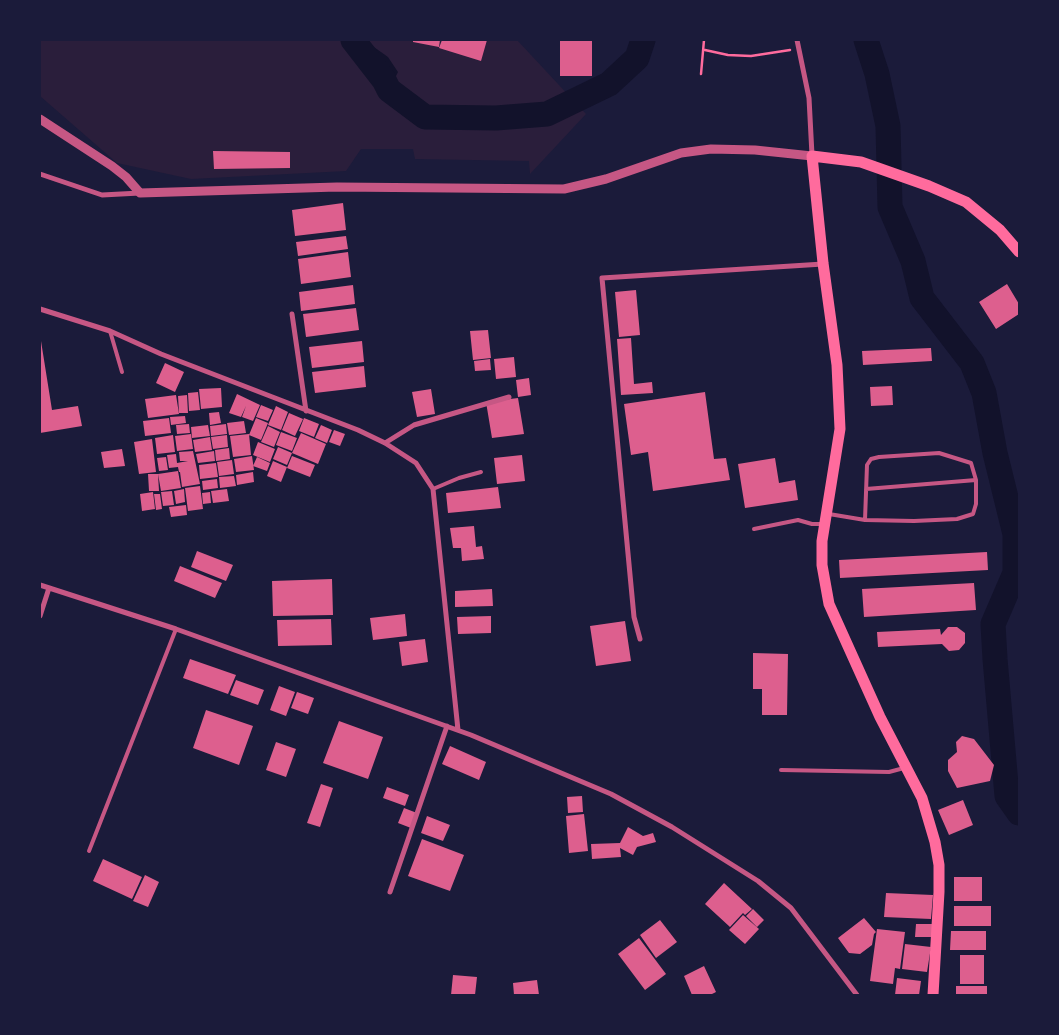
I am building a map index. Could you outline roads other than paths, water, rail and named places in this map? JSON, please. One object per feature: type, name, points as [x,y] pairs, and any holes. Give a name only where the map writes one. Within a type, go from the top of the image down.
[{"type":"main road","points":[[933,995],[939,892],[939,865],[935,842],[922,798],[880,716],[829,604],[822,565],[822,541],[840,429],[837,365],[823,264],[812,156],[861,162],[929,186],[966,202],[1000,230],[1019,252]]},
{"type":"street","points":[[40,174],[102,195],[337,187],[564,189],[606,179],[638,167],[689,152],[711,149],[755,150],[812,156],[809,98],[797,40]]},
{"type":"street","points":[[40,119],[112,166],[126,177],[140,193]]},
{"type":"street","points":[[640,639],[634,618],[602,278],[823,264]]},
{"type":"street","points":[[40,309],[110,331],[161,354],[358,430],[385,443],[416,463],[433,489],[458,730]]},
{"type":"street","points":[[292,314],[306,411]]},
{"type":"street","points":[[385,443],[414,424],[509,397]]},
{"type":"street","points":[[40,585],[176,629],[458,730],[611,794],[672,827],[758,881],[791,908],[856,995]]},
{"type":"street","points":[[40,616],[49,588]]},
{"type":"street","points":[[390,892],[447,726]]},
{"type":"lane","points":[[110,331],[122,372]]},
{"type":"lane","points":[[754,529],[798,520],[812,524],[825,519],[914,522],[957,519],[973,514],[976,504],[976,480],[970,464],[939,453],[879,457],[871,460],[867,465],[865,520]]},
{"type":"lane","points":[[433,489],[458,478],[481,472]]},
{"type":"lane","points":[[866,489],[976,480]]},
{"type":"lane","points":[[89,852],[176,629]]},
{"type":"lane","points":[[781,770],[889,772],[906,768]]},
{"type":"waterway","points":[[353,40],[384,80],[389,90],[425,117],[496,118],[547,114],[609,84],[637,58],[643,40]]},
{"type":"waterway","points":[[866,40],[877,74],[888,126],[890,207],[913,261],[922,298],[972,363],[984,393],[995,453],[1015,534],[1015,573],[993,624],[1007,796],[1019,813]]}]
